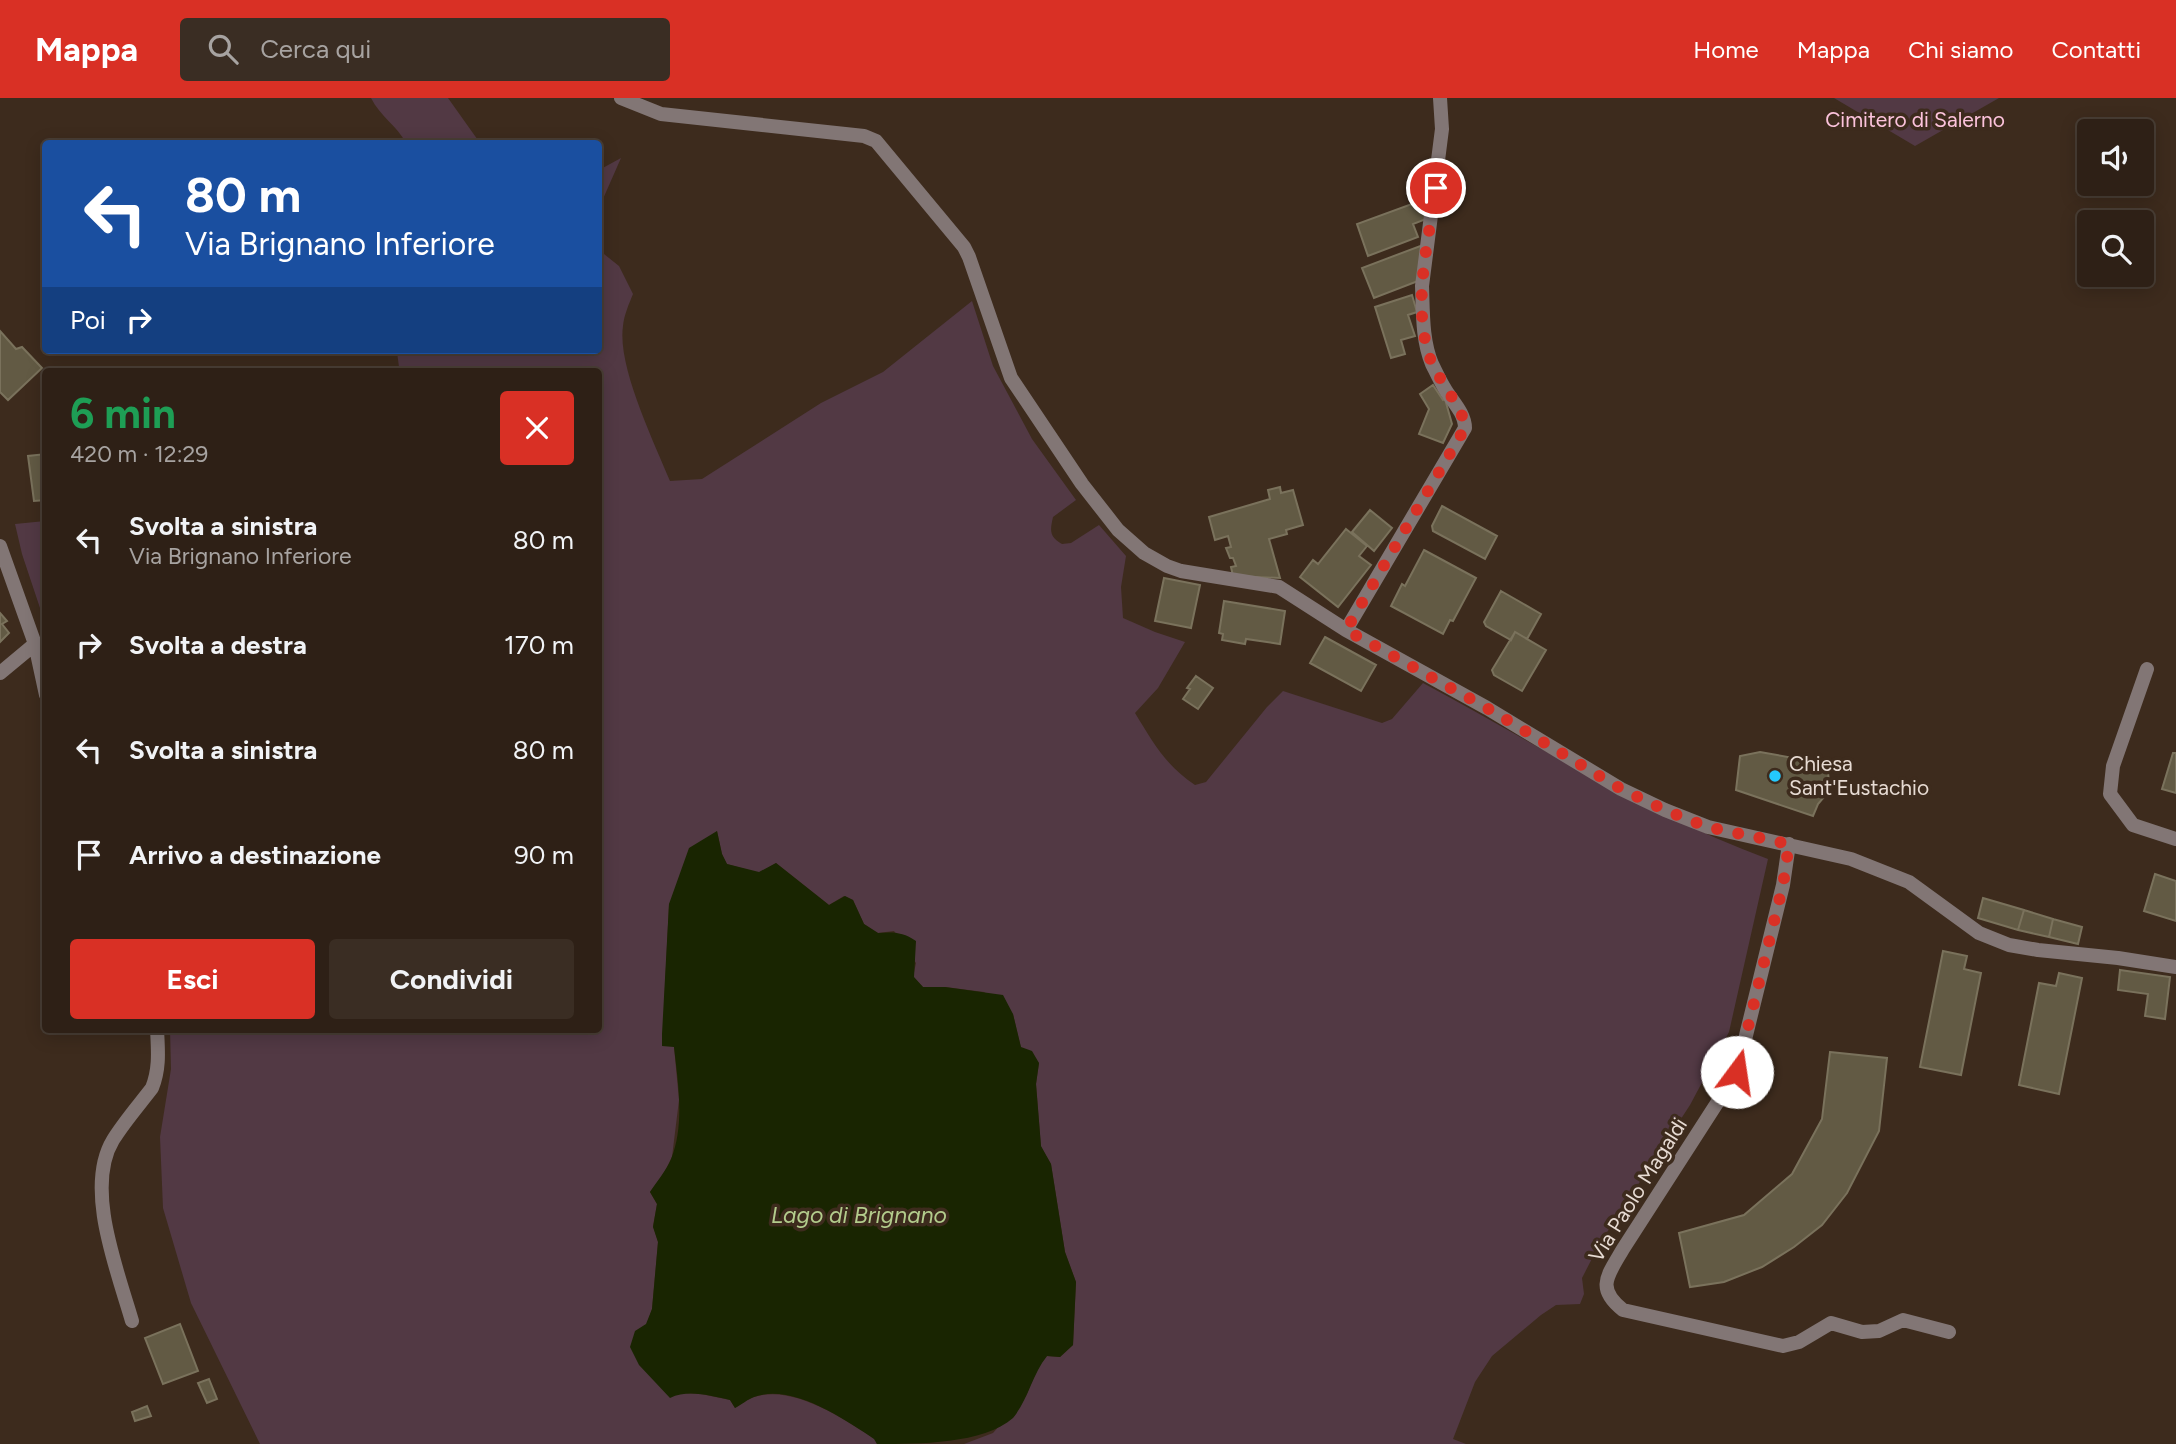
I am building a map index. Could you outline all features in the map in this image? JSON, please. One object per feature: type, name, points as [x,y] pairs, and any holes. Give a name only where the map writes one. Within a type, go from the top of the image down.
[{"type":"street","points":[[621,98],[661,114],[864,136],[876,141],[964,247],[1011,378],[1050,439],[1118,530],[1143,553],[1181,571],[1279,587],[1346,630],[1476,702],[1621,789],[1707,827],[1852,859],[1909,882],[1979,933],[2009,945],[2176,967]]},
{"type":"street","points":[[1346,630],[1465,428],[1461,413],[1444,388],[1431,361],[1423,309],[1422,286],[1442,129],[1440,98]]},
{"type":"street","points":[[0,546],[35,644],[42,676]]},
{"type":"street","points":[[0,673],[35,644]]},
{"type":"street","points":[[2147,670],[2113,766],[2110,794],[2133,825],[2176,839]]},
{"type":"street","name":"Via Paolo Magaldi","points":[[1789,844],[1783,885],[1737,1072],[1623,1249],[1608,1274],[1606,1290],[1623,1310],[1783,1346],[1799,1342],[1830,1323],[1861,1332],[1878,1331],[1903,1320],[1949,1332]]},
{"type":"street","points":[[132,1321],[106,1229],[102,1179],[112,1142],[152,1088],[159,1067],[158,1033]]},
{"type":"green space","points":[[371,98],[448,98],[478,140],[404,140]]},
{"type":"green space","name":"Cimitero di Salerno","points":[[1834,98],[1999,98],[1915,146]]},
{"type":"green space","points":[[621,158],[602,201],[602,168]]},
{"type":"green space","points":[[602,252],[619,266],[633,294],[623,326],[626,362],[638,404],[670,481],[702,479],[821,403],[883,372],[972,301],[993,366],[1032,439],[1076,500],[1053,517],[1053,536],[1062,544],[1071,543],[1099,525],[1126,556],[1121,587],[1123,618],[1185,642],[1158,688],[1135,713],[1168,761],[1195,785],[1206,782],[1283,691],[1382,723],[1392,719],[1423,683],[1635,800],[1768,859],[1729,1032],[1690,1105],[1600,1243],[1582,1278],[1584,1294],[1580,1304],[1556,1305],[1541,1315],[1492,1356],[1475,1382],[1453,1439],[1466,1444],[964,1444],[993,1433],[1026,1396],[1038,1367],[1047,1356],[1060,1357],[1073,1345],[1076,1282],[1065,1252],[1051,1164],[1041,1147],[1036,1084],[1039,1063],[1021,1048],[1013,1014],[984,992],[923,987],[913,977],[916,963],[894,931],[878,933],[864,924],[853,900],[844,896],[829,905],[776,863],[759,873],[727,864],[717,831],[669,904],[664,1007],[674,1047],[679,1100],[672,1157],[650,1192],[657,1204],[653,1226],[658,1242],[652,1309],[647,1324],[680,1393],[730,1400],[735,1408],[752,1398],[769,1394],[801,1399],[833,1413],[875,1439],[877,1444],[260,1444],[191,1303],[163,1208],[160,1137],[171,1069],[170,1033],[602,1033],[602,368],[399,367],[397,354],[602,354]]},
{"type":"green space","points":[[42,521],[42,614],[22,554],[15,524]]},
{"type":"water","name":"Lago di Brignano","points":[[717,831],[727,864],[759,872],[776,863],[829,905],[845,896],[853,900],[864,924],[878,933],[898,933],[916,941],[914,977],[923,987],[945,987],[1003,995],[1013,1014],[1021,1047],[1032,1051],[1039,1063],[1036,1084],[1041,1146],[1051,1164],[1065,1252],[1076,1282],[1073,1345],[1060,1357],[1047,1356],[1018,1411],[1001,1427],[950,1441],[877,1444],[874,1439],[833,1413],[785,1395],[754,1397],[735,1408],[730,1400],[707,1395],[685,1394],[670,1398],[639,1365],[630,1347],[635,1331],[646,1324],[652,1309],[658,1242],[653,1227],[657,1204],[650,1192],[669,1163],[678,1132],[679,1104],[674,1047],[662,1046],[669,904],[689,848]]},
{"type":"building","points":[[1420,201],[1426,219],[1413,224],[1418,237],[1368,256],[1357,224]]},
{"type":"building","points":[[1423,245],[1418,281],[1374,298],[1362,268]]},
{"type":"building","points":[[1412,295],[1417,312],[1408,315],[1415,336],[1401,340],[1405,354],[1391,358],[1375,307]]},
{"type":"building","points":[[0,331],[16,349],[22,347],[42,368],[8,400],[0,392]]},
{"type":"building","points":[[1433,385],[1443,400],[1445,399],[1452,424],[1443,443],[1419,434],[1429,409],[1420,394]]},
{"type":"building","points":[[42,454],[42,500],[34,501],[28,456]]},
{"type":"building","points":[[1280,487],[1281,493],[1293,490],[1303,525],[1286,530],[1287,534],[1269,539],[1280,578],[1233,576],[1231,567],[1236,566],[1226,548],[1231,547],[1228,536],[1215,540],[1209,517],[1270,499],[1268,490]]},
{"type":"building","points":[[1442,506],[1497,536],[1485,559],[1433,531],[1432,526]]},
{"type":"building","points":[[1370,510],[1392,528],[1374,551],[1352,532]]},
{"type":"building","points":[[1346,529],[1367,546],[1359,556],[1371,565],[1338,607],[1300,577],[1313,560],[1318,564]]},
{"type":"building","points":[[1424,550],[1476,578],[1443,634],[1391,606]]},
{"type":"building","points":[[1164,578],[1200,585],[1191,628],[1155,621]]},
{"type":"building","points":[[1501,591],[1541,614],[1527,639],[1515,632],[1511,640],[1486,626],[1484,622]]},
{"type":"building","points":[[1224,601],[1285,611],[1280,644],[1246,639],[1245,644],[1222,640],[1223,634],[1219,633]]},
{"type":"building","points":[[0,613],[7,621],[2,624],[9,633],[0,642]]},
{"type":"building","points":[[1515,632],[1546,650],[1522,691],[1494,675],[1492,670]]},
{"type":"building","points":[[1325,637],[1376,665],[1361,691],[1310,663]]},
{"type":"building","points":[[1196,676],[1213,688],[1198,709],[1183,699]]},
{"type":"building","points":[[1760,752],[1827,764],[1830,790],[1818,804],[1813,816],[1736,790],[1740,756]]},
{"type":"building","points":[[2173,753],[2176,753],[2176,793],[2162,789]]},
{"type":"building","points":[[2155,874],[2176,881],[2176,921],[2144,911]]},
{"type":"building","points":[[1983,898],[2024,910],[2018,930],[1978,918]]},
{"type":"building","points":[[2024,910],[2053,919],[2049,937],[2018,930]]},
{"type":"building","points":[[2053,919],[2082,927],[2078,944],[2049,937]]},
{"type":"building","points":[[1943,951],[1967,956],[1964,969],[1981,973],[1961,1075],[1920,1067]]},
{"type":"building","points":[[2120,970],[2170,977],[2165,1019],[2145,1016],[2148,994],[2118,990]]},
{"type":"building","points":[[2059,973],[2082,978],[2059,1094],[2019,1085],[2039,983],[2056,986]]},
{"type":"building","points":[[1830,1052],[1887,1058],[1879,1131],[1847,1193],[1822,1225],[1762,1267],[1724,1282],[1690,1287],[1679,1233],[1744,1215],[1792,1174],[1822,1119]]},
{"type":"building","points":[[180,1324],[198,1371],[163,1384],[145,1338]]},
{"type":"building","points":[[209,1379],[217,1399],[207,1403],[198,1383]]},
{"type":"building","points":[[147,1406],[151,1416],[135,1421],[132,1412]]},
{"type":"place","name":"Chiesa Sant'Eustachio","points":[[1775,776]]},
{"type":"route","points":[[1436,188],[1422,286],[1425,335],[1431,361],[1444,388],[1461,413],[1465,428],[1346,630],[1487,708],[1643,800],[1707,827],[1789,844],[1783,885],[1737,1072]]}]
